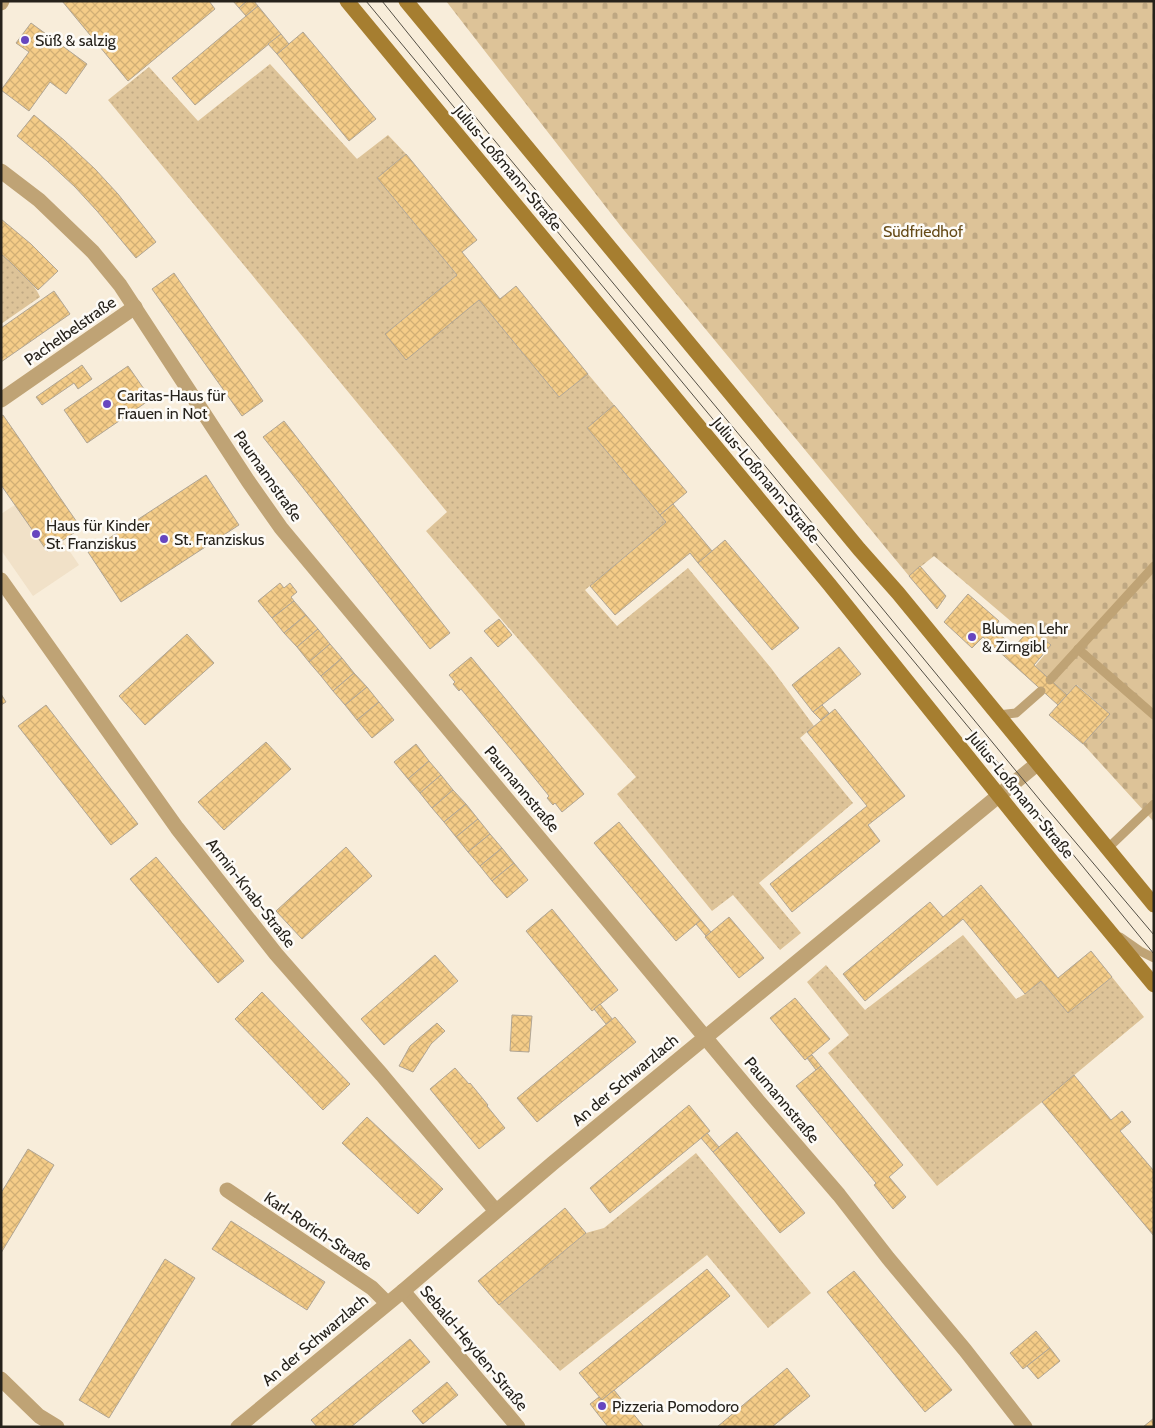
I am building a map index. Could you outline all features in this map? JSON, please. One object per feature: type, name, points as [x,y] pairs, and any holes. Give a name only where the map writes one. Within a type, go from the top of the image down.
[{"type":"main road","name":"Julius-Loßmann-Straße","points":[[347,1],[829,584],[1154,986]]},
{"type":"main road","name":"Julius-Loßmann-Straße","points":[[406,1],[1154,905]]},
{"type":"street","name":"Paumannstraße","points":[[1,171],[39,200],[93,252],[120,285],[248,481],[281,528],[759,1102],[839,1195],[1025,1427]]},
{"type":"street","name":"Pachelbelstraße","points":[[1,400],[135,307]]},
{"type":"street","name":"Armin-Knab-Straße","points":[[1,580],[177,828],[276,954],[382,1075],[495,1210]]},
{"type":"street","name":"An der Schwarzlach","points":[[238,1427],[403,1291],[495,1210],[1037,764]]},
{"type":"street","name":"Karl-Rorich-Straße","points":[[226,1190],[372,1288],[387,1303]]},
{"type":"street","name":"Sebald-Heyden-Straße","points":[[403,1291],[518,1427]]},
{"type":"street","points":[[1,1379],[39,1416],[57,1427]]},
{"type":"lane","points":[[1050,680],[1154,566]]},
{"type":"lane","points":[[1078,648],[1154,715]]},
{"type":"lane","points":[[998,715],[1016,713],[1042,690]]},
{"type":"lane","points":[[1107,849],[1154,804]]},
{"type":"lane","points":[[1105,926],[1140,951],[1154,958]]},
{"type":"shaded area","name":"Haus für Kinder St. Franziskus","points":[[48,483],[62,540],[79,565],[33,596],[1,550],[1,514]]},
{"type":"green space","name":"Südfriedhof","points":[[446,1],[1154,1],[1154,822],[1083,744],[1109,713],[1077,685],[1062,699],[1030,672],[1047,652],[934,556],[909,576],[623,229]]},
{"type":"green space","points":[[270,64],[357,159],[388,135],[406,154],[377,178],[457,275],[385,334],[479,300],[559,397],[588,374],[614,405],[587,428],[666,522],[585,590],[617,626],[688,568],[771,668],[814,726],[800,738],[853,803],[759,883],[801,933],[780,950],[733,895],[712,911],[617,794],[636,777],[426,531],[447,512],[108,100],[149,67],[198,121]]},
{"type":"green space","points":[[1,254],[28,280],[40,297],[1,324]]},
{"type":"green space","points":[[963,935],[1016,999],[1041,981],[1068,1013],[1112,977],[1144,1017],[937,1186],[828,1053],[849,1035],[807,982],[826,965],[865,1010]]},
{"type":"green space","points":[[696,1153],[811,1293],[768,1328],[707,1255],[560,1371],[499,1305],[586,1233],[604,1228]]},
{"type":"building","points":[[62,1],[209,1],[215,9],[128,81]]},
{"type":"building","points":[[233,1],[247,1],[239,8]]},
{"type":"building","points":[[247,1],[254,1],[258,6],[246,16],[239,8]]},
{"type":"building","points":[[258,6],[281,34],[195,105],[172,78]]},
{"type":"building","points":[[31,23],[87,64],[66,94],[50,82],[29,111],[1,90],[29,52],[16,43]]},
{"type":"building","points":[[303,32],[376,119],[349,141],[277,54]]},
{"type":"building","points":[[281,34],[289,44],[277,54],[268,44]]},
{"type":"building","points":[[34,115],[95,169],[118,194],[156,242],[136,258],[75,187],[17,136]]},
{"type":"building","points":[[406,154],[477,240],[462,252],[500,299],[516,286],[588,374],[559,397],[479,300],[406,360],[385,334],[457,275],[377,178]]},
{"type":"building","points":[[1,219],[31,244],[58,271],[38,290],[1,254]]},
{"type":"building","points":[[174,273],[263,401],[242,416],[152,289]]},
{"type":"building","points":[[54,291],[70,314],[1,362],[1,328]]},
{"type":"building","points":[[82,365],[92,379],[78,389],[74,383],[42,405],[36,397]]},
{"type":"building","name":"Caritas-Haus für Frauen in Not","points":[[128,366],[151,399],[87,443],[64,410]]},
{"type":"building","points":[[614,405],[687,492],[660,515],[587,428]]},
{"type":"building","points":[[3,415],[81,528],[47,551],[1,485],[1,416]]},
{"type":"building","points":[[284,421],[450,633],[430,649],[263,437]]},
{"type":"building","name":"St. Franziskus","points":[[206,475],[239,525],[121,602],[88,552]]},
{"type":"building","points":[[673,504],[712,551],[698,563],[690,553],[615,615],[590,586],[666,522],[660,515]]},
{"type":"building","points":[[725,540],[799,628],[772,650],[698,563]]},
{"type":"building","points":[[920,566],[946,596],[937,609],[909,576]]},
{"type":"building","points":[[280,583],[284,588],[290,583],[297,592],[291,597],[294,601],[272,618],[258,601]]},
{"type":"building","points":[[968,594],[999,621],[994,629],[1014,647],[1031,628],[1051,645],[1034,665],[1067,695],[1058,705],[983,637],[972,648],[944,622]]},
{"type":"building","points":[[294,601],[306,615],[284,633],[272,618]]},
{"type":"building","points":[[306,615],[318,629],[297,647],[284,633]]},
{"type":"building","points":[[499,619],[512,635],[498,647],[484,631]]},
{"type":"building","points":[[318,629],[330,644],[309,662],[297,647]]},
{"type":"building","points":[[187,634],[214,663],[145,725],[119,696]]},
{"type":"building","points":[[330,644],[342,658],[321,676],[309,662]]},
{"type":"building","points":[[839,647],[861,674],[813,712],[792,685]]},
{"type":"building","points":[[471,657],[584,794],[562,812],[555,803],[553,805],[547,798],[549,796],[461,689],[459,691],[453,684],[455,682],[449,675]]},
{"type":"building","points":[[342,658],[354,673],[333,691],[321,676]]},
{"type":"building","points":[[354,673],[367,687],[345,705],[333,691]]},
{"type":"building","points":[[1076,685],[1110,714],[1083,744],[1049,715]]},
{"type":"building","points":[[367,687],[379,702],[357,720],[345,705]]},
{"type":"building","points":[[1,694],[6,702],[1,705]]},
{"type":"building","points":[[379,702],[394,720],[372,738],[357,720]]},
{"type":"building","points":[[46,705],[138,824],[111,845],[18,726]]},
{"type":"building","points":[[822,705],[829,713],[821,720],[813,712]]},
{"type":"building","points":[[835,709],[905,796],[868,825],[880,841],[792,912],[770,884],[867,806],[807,732]]},
{"type":"building","points":[[266,742],[291,769],[224,830],[198,802]]},
{"type":"building","points":[[416,744],[429,761],[408,779],[394,762]]},
{"type":"building","points":[[429,761],[441,775],[420,793],[408,779]]},
{"type":"building","points":[[441,775],[453,790],[432,808],[420,793]]},
{"type":"building","points":[[453,790],[466,804],[444,822],[432,808]]},
{"type":"building","points":[[466,804],[478,819],[456,837],[444,822]]},
{"type":"building","points":[[478,819],[490,834],[468,852],[456,837]]},
{"type":"building","points":[[619,822],[701,920],[676,941],[594,843]]},
{"type":"building","points":[[490,834],[502,848],[480,866],[468,852]]},
{"type":"building","points":[[346,847],[372,876],[302,939],[276,911]]},
{"type":"building","points":[[502,848],[514,863],[492,881],[480,866]]},
{"type":"building","points":[[156,857],[244,961],[218,983],[130,879]]},
{"type":"building","points":[[514,863],[528,880],[507,898],[492,881]]},
{"type":"building","points":[[981,885],[1058,978],[1091,951],[1112,977],[1068,1013],[1041,981],[1025,994],[963,919],[865,1001],[843,974],[930,902],[943,917]]},
{"type":"building","points":[[552,909],[618,990],[592,1011],[526,931]]},
{"type":"building","points":[[729,917],[764,958],[739,978],[705,937]]},
{"type":"building","points":[[701,920],[711,932],[706,936],[696,924]]},
{"type":"building","points":[[435,955],[458,981],[384,1045],[361,1019]]},
{"type":"building","points":[[262,992],[350,1084],[323,1110],[235,1019]]},
{"type":"building","points":[[795,998],[830,1039],[805,1060],[770,1018]]},
{"type":"building","points":[[600,1004],[613,1020],[606,1024],[594,1009]]},
{"type":"building","points":[[512,1015],[532,1016],[529,1052],[510,1051]]},
{"type":"building","points":[[615,1017],[636,1042],[537,1122],[517,1098]]},
{"type":"building","points":[[437,1023],[445,1031],[431,1044],[413,1072],[399,1066],[410,1046]]},
{"type":"building","points":[[812,1055],[821,1066],[816,1070],[807,1058]]},
{"type":"building","points":[[821,1066],[903,1165],[889,1177],[906,1197],[893,1209],[874,1185],[876,1183],[796,1086]]},
{"type":"building","points":[[455,1068],[470,1083],[505,1128],[479,1149],[430,1089]]},
{"type":"building","points":[[1074,1075],[1111,1120],[1122,1111],[1131,1122],[1120,1131],[1154,1171],[1154,1236],[1042,1102]]},
{"type":"building","points":[[689,1105],[710,1131],[610,1213],[590,1188]]},
{"type":"building","points":[[367,1117],[443,1189],[418,1214],[342,1143]]},
{"type":"building","points":[[737,1132],[805,1213],[780,1233],[713,1152]]},
{"type":"building","points":[[707,1133],[719,1147],[713,1152],[701,1138]]},
{"type":"building","points":[[28,1149],[54,1165],[1,1253],[1,1193]]},
{"type":"building","points":[[565,1208],[586,1233],[499,1305],[478,1281]]},
{"type":"building","points":[[231,1221],[325,1282],[307,1310],[212,1249]]},
{"type":"building","points":[[165,1259],[195,1278],[109,1418],[79,1400]]},
{"type":"building","points":[[707,1269],[730,1296],[602,1400],[579,1373]]},
{"type":"building","points":[[854,1271],[952,1390],[925,1412],[827,1292]]},
{"type":"building","points":[[1036,1331],[1050,1348],[1023,1369],[1010,1353]]},
{"type":"building","points":[[410,1339],[430,1362],[351,1427],[317,1427],[311,1420]]},
{"type":"building","points":[[1050,1348],[1060,1361],[1038,1379],[1027,1366]]},
{"type":"building","points":[[787,1368],[810,1396],[772,1427],[717,1427]]},
{"type":"building","points":[[447,1382],[458,1395],[423,1424],[412,1411]]},
{"type":"building","points":[[614,1390],[644,1427],[608,1427],[590,1404],[599,1397],[602,1400]]},
{"type":"building","points":[[1154,1418],[1154,1427],[1143,1427]]},
{"type":"tram line","points":[[366,1],[1014,782],[1154,954]]},
{"type":"tram line","points":[[382,1],[490,135],[1044,805],[1154,935]]},
{"type":"place","name":"Süß & salzig","points":[[25,40]]},
{"type":"place","name":"Caritas-Haus für Frauen in Not","points":[[107,404]]},
{"type":"place","name":"Haus für Kinder St. Franziskus","points":[[36,534]]},
{"type":"place","name":"St. Franziskus","points":[[164,539]]},
{"type":"place","name":"Blumen Lehr & Zirngibl","points":[[972,637]]},
{"type":"place","name":"Pizzeria Pomodoro","points":[[602,1406]]}]
